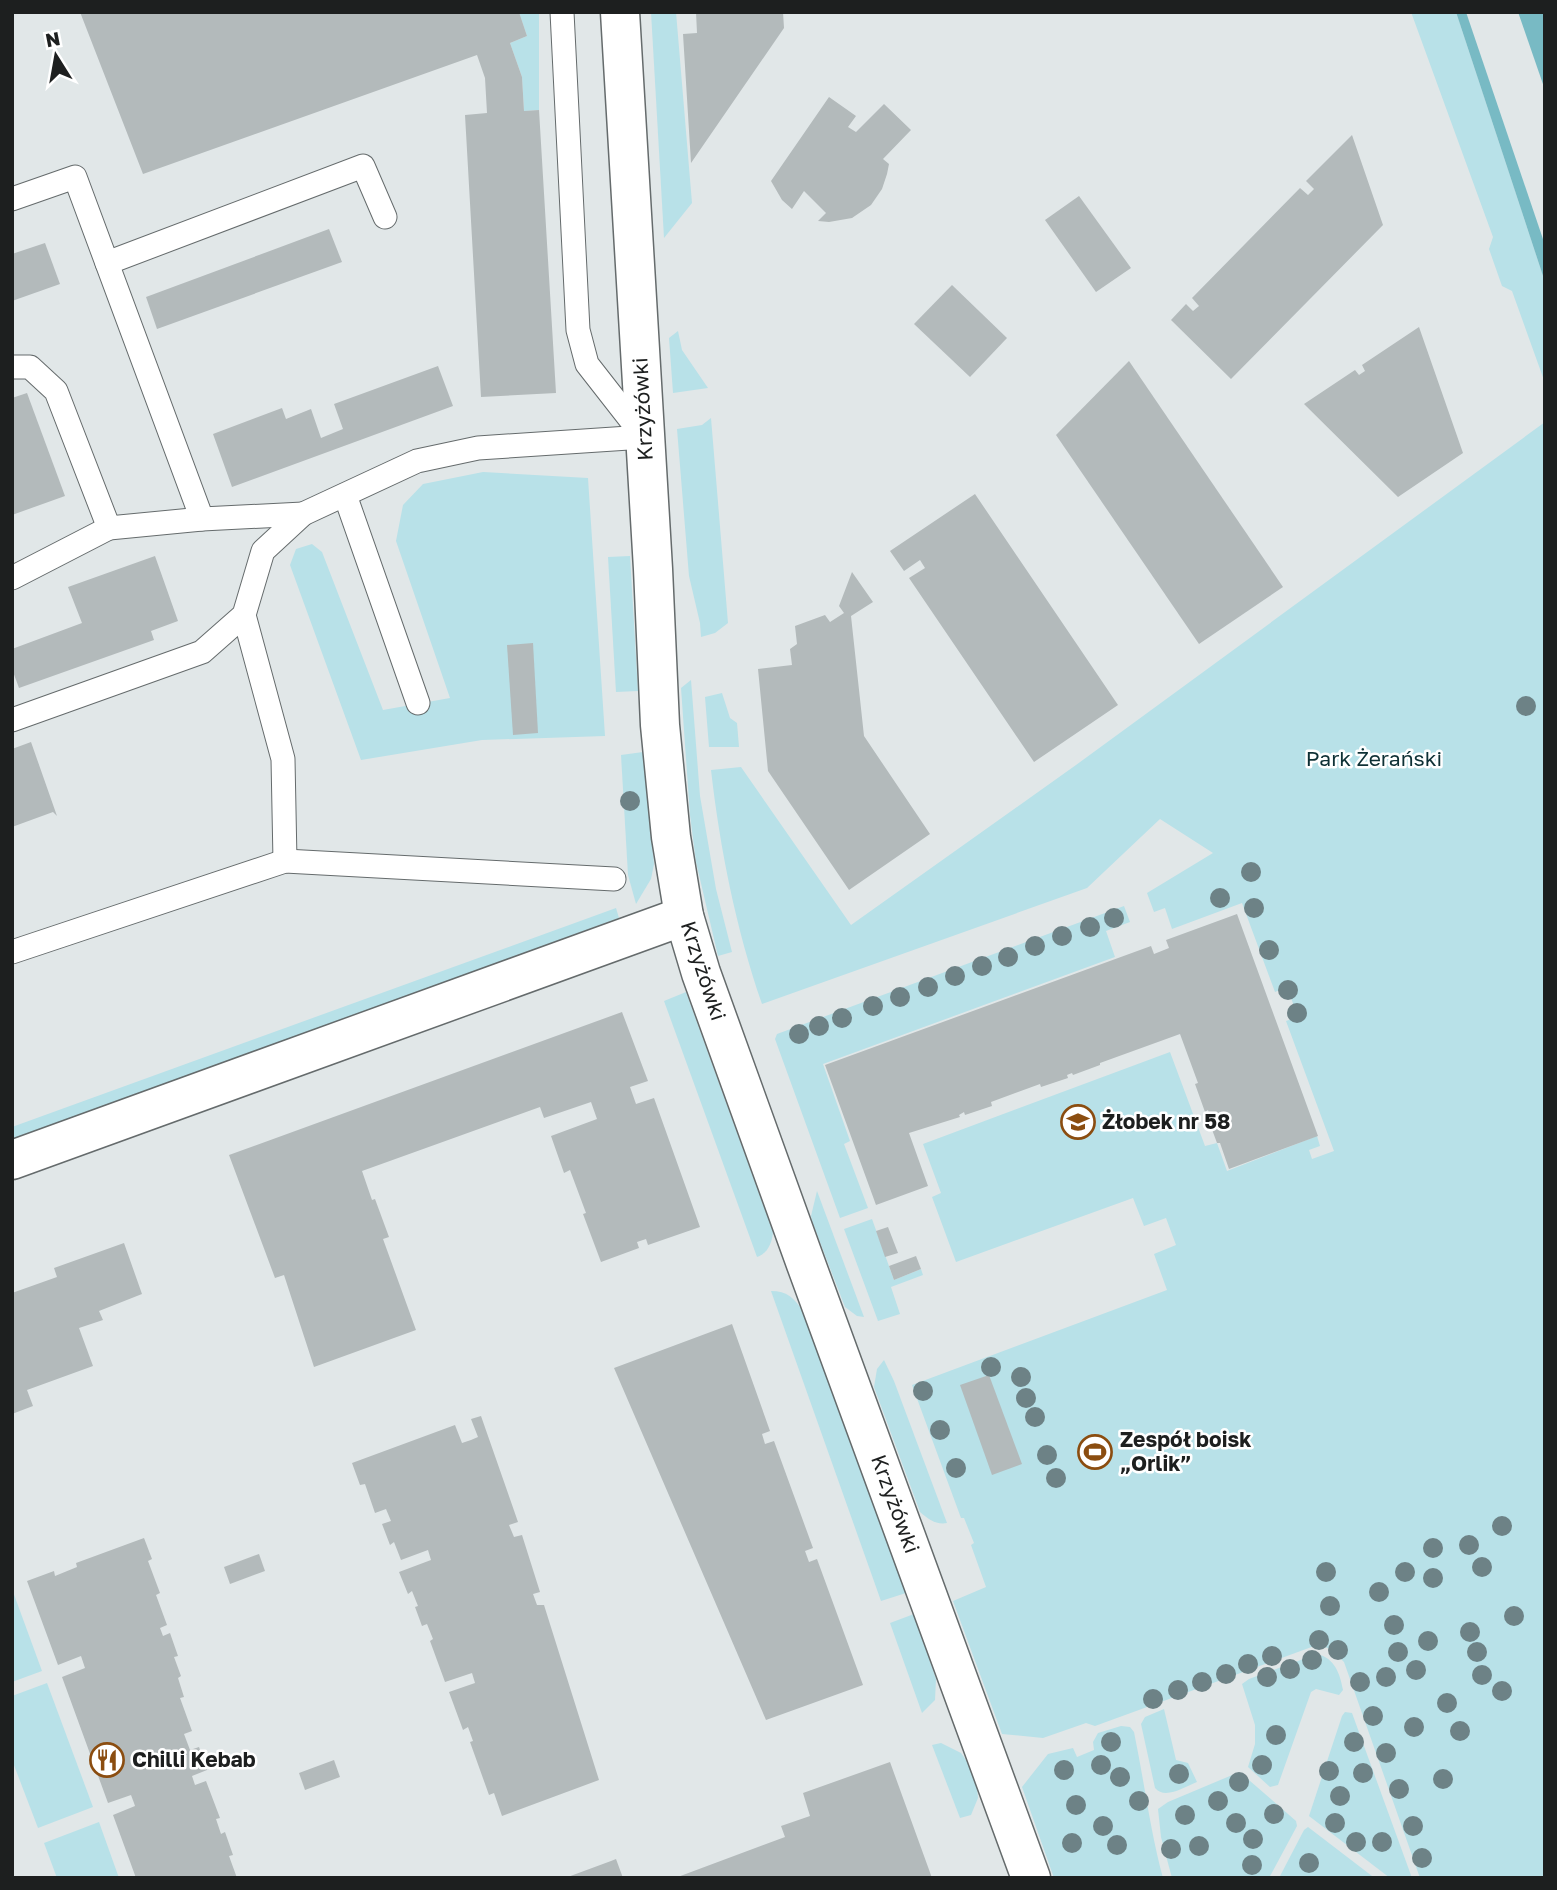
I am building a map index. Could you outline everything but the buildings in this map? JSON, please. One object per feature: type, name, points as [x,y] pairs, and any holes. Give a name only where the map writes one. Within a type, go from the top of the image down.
[{"type":"street","name":"Krzyżówki","points":[[620,12],[662,737],[671,837],[684,916],[701,973],[1031,1878]]},
{"type":"street","points":[[12,1160],[684,916]]},
{"type":"lane","points":[[562,12],[578,330],[587,364],[644,437]]},
{"type":"lane","points":[[107,262],[363,166],[384,217]]},
{"type":"lane","points":[[12,199],[75,177],[202,519]]},
{"type":"lane","points":[[12,366],[30,367],[55,391],[109,528]]},
{"type":"lane","points":[[285,861],[283,758],[244,615],[262,551],[303,514],[417,461],[478,448],[644,437]]},
{"type":"lane","points":[[345,495],[418,703]]},
{"type":"lane","points":[[12,578],[109,528],[202,519],[303,514]]},
{"type":"lane","points":[[12,720],[202,652],[244,615]]},
{"type":"lane","points":[[12,952],[285,861],[614,879]]},
{"type":"green space","points":[[519,12],[539,12],[539,110],[524,111],[522,77],[510,43],[527,36]]},
{"type":"green space","points":[[651,12],[676,12],[692,203],[664,238]]},
{"type":"green space","points":[[1411,12],[1456,12],[1545,282],[1545,383],[1512,291],[1502,286],[1489,249],[1493,237]]},
{"type":"green space","points":[[678,331],[682,350],[708,388],[673,393],[669,338]]},
{"type":"green space","points":[[711,418],[728,623],[715,633],[701,637],[689,576],[677,429],[702,425]]},
{"type":"green space","name":"Park Żerański","points":[[1545,422],[1545,1878],[1420,1878],[1344,1662],[1331,1649],[1317,1645],[1095,1726],[1086,1723],[1043,1738],[1002,1734],[953,1601],[986,1587],[971,1545],[974,1543],[964,1518],[961,1518],[912,1385],[1167,1290],[1154,1254],[1176,1245],[1166,1218],[1144,1226],[1133,1198],[956,1262],[932,1197],[941,1193],[923,1144],[1170,1052],[1205,1146],[1217,1143],[1227,1171],[1317,1136],[1320,1146],[1309,1150],[1312,1159],[1334,1151],[1286,1021],[1298,1017],[1287,987],[1275,992],[1242,903],[1172,929],[1165,908],[1154,912],[1147,893],[1213,853],[1160,819],[1087,888],[762,1004],[744,947],[730,888],[711,770],[741,767],[851,925],[1076,765]]},
{"type":"green space","points":[[483,472],[588,478],[605,736],[482,740],[361,760],[290,565],[296,549],[312,544],[322,552],[383,710],[450,698],[396,541],[403,505],[423,484]]},
{"type":"green space","points":[[630,556],[638,691],[616,692],[608,557]]},
{"type":"green space","points":[[691,680],[700,796],[716,889],[732,952],[718,956],[696,862],[690,815],[681,688]]},
{"type":"green space","points":[[722,693],[730,718],[737,723],[739,747],[709,747],[705,697]]},
{"type":"green space","points":[[643,752],[654,864],[651,879],[636,904],[628,875],[621,755]]},
{"type":"green space","points":[[1124,906],[1130,922],[1106,931],[1115,957],[823,1064],[850,1141],[844,1144],[868,1208],[840,1218],[775,1039],[777,1034]]},
{"type":"green space","points":[[616,908],[619,918],[12,1141],[12,1127]]},
{"type":"green space","points":[[686,992],[773,1232],[769,1247],[757,1257],[664,1001]]},
{"type":"green space","points":[[817,1191],[864,1317],[857,1316],[845,1307],[813,1224],[811,1216]]},
{"type":"green space","points":[[872,1219],[894,1280],[921,1269],[923,1275],[891,1287],[900,1314],[878,1321],[844,1229]]},
{"type":"green space","points":[[771,1291],[790,1296],[802,1310],[906,1593],[881,1601]]},
{"type":"green space","points":[[884,1360],[947,1523],[936,1522],[920,1512],[874,1387],[877,1369]]},
{"type":"green space","points":[[12,1589],[42,1671],[12,1682]]},
{"type":"green space","points":[[914,1614],[936,1679],[935,1700],[922,1713],[890,1623]]},
{"type":"green space","points":[[1317,1654],[1332,1663],[1343,1690],[1339,1695],[1316,1689],[1311,1692],[1278,1785],[1270,1787],[1248,1767],[1255,1744],[1255,1725],[1242,1684]]},
{"type":"green space","points":[[47,1683],[93,1807],[38,1828],[12,1760],[12,1696]]},
{"type":"green space","points":[[1164,1709],[1176,1760],[1188,1763],[1197,1782],[1169,1793],[1155,1788],[1141,1724],[1145,1717]]},
{"type":"green space","points":[[1345,1712],[1352,1713],[1412,1878],[1390,1878],[1309,1816]]},
{"type":"green space","points":[[1121,1726],[1130,1727],[1134,1732],[1163,1878],[1054,1878],[1022,1787],[1048,1754],[1073,1748],[1077,1757],[1094,1750],[1093,1742],[1098,1733]]},
{"type":"green space","points":[[941,1743],[961,1753],[968,1763],[978,1798],[971,1815],[960,1818],[932,1745]]},
{"type":"green space","points":[[1237,1773],[1242,1774],[1296,1821],[1297,1826],[1269,1878],[1172,1878],[1161,1837],[1158,1809],[1168,1802]]},
{"type":"green space","points":[[99,1822],[119,1878],[57,1878],[44,1843]]},
{"type":"green space","points":[[1308,1827],[1372,1876],[1371,1878],[1279,1878]]},
{"type":"shaded area","points":[[1456,12],[1545,12],[1545,282]]},
{"type":"pier","points":[[1466,12],[1518,12],[1545,90],[1545,245]]},
{"type":"place","name":"Żłobek nr 58","points":[[1078,1122]]},
{"type":"place","name":"Zespół boisk „Orlik”","points":[[1095,1452]]},
{"type":"place","name":"Chilli Kebab","points":[[107,1760]]}]
